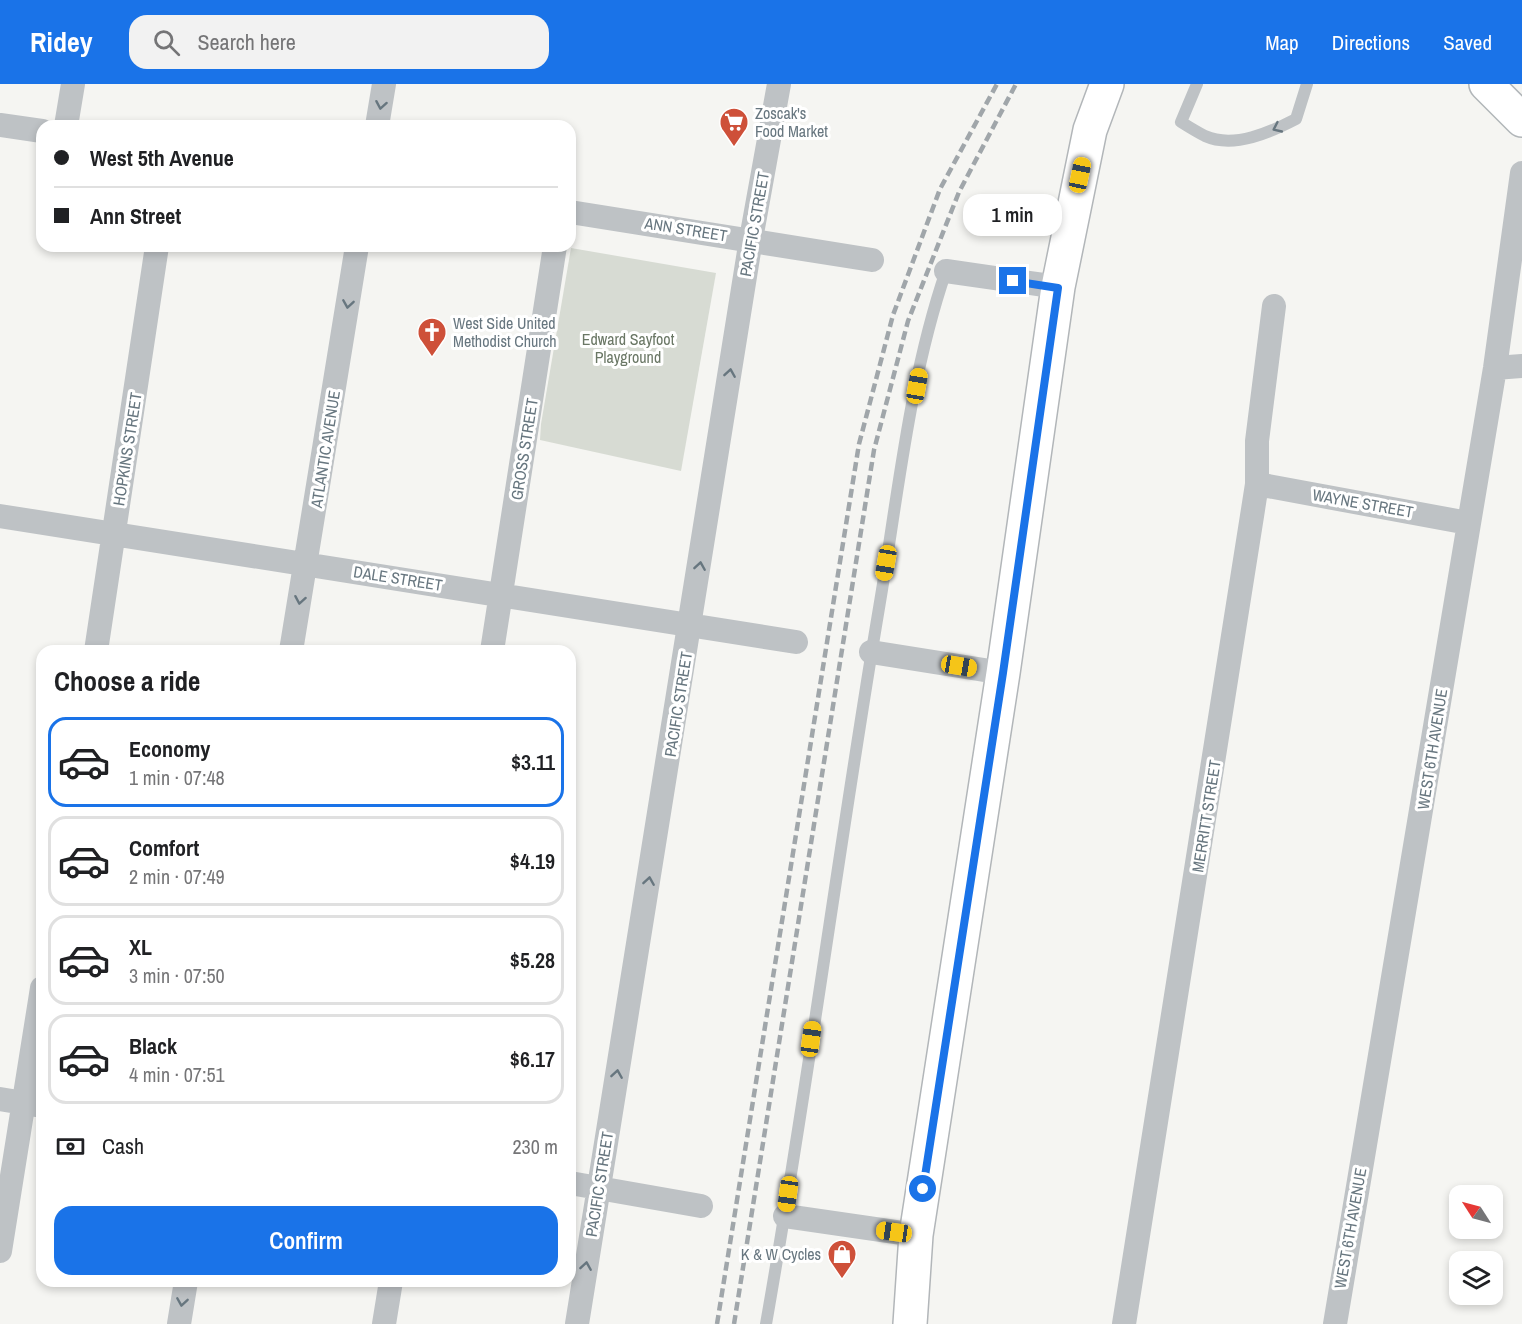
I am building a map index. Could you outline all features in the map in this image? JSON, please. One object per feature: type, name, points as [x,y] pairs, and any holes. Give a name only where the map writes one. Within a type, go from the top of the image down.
[{"type":"main road","points":[[910,1324],[916,1235],[1003,673],[1058,288],[1090,130],[1107,84]]},
{"type":"main road","points":[[1486,84],[1522,120]]},
{"type":"street","points":[[67,120],[73,84]]},
{"type":"street","points":[[378,120],[384,84]]},
{"type":"street","name":"PACIFIC STREET","points":[[577,1324],[751,239],[779,84]]},
{"type":"street","points":[[0,125],[36,130]]},
{"type":"street","name":"WEST 6TH AVENUE","points":[[1335,1324],[1406,912],[1468,523],[1496,368],[1522,173]]},
{"type":"street","name":"ANN STREET","points":[[576,213],[872,260]]},
{"type":"street","name":"HOPKINS STREET","points":[[97,645],[156,252]]},
{"type":"street","name":"ATLANTIC AVENUE","points":[[292,645],[356,252]]},
{"type":"street","name":"GROSS STREET","points":[[493,645],[554,252]]},
{"type":"street","points":[[946,271],[1058,288]]},
{"type":"street","name":"MERRITT STREET","points":[[1124,1324],[1161,1104],[1257,484],[1257,441],[1274,306]]},
{"type":"street","points":[[1496,368],[1522,366]]},
{"type":"street","name":"WAYNE STREET","points":[[1257,484],[1468,523]]},
{"type":"street","name":"DALE STREET","points":[[0,516],[691,623],[796,642]]},
{"type":"street","points":[[872,652],[1003,673]]},
{"type":"street","points":[[0,1251],[33,1104],[36,1065]]},
{"type":"street","points":[[0,1099],[33,1104]]},
{"type":"street","points":[[576,1184],[701,1206]]},
{"type":"street","points":[[785,1216],[916,1235]]},
{"type":"street","points":[[179,1324],[185,1287]]},
{"type":"street","points":[[384,1324],[390,1287]]},
{"type":"lane","points":[[1197,84],[1181,122],[1207,137],[1233,140],[1268,133],[1296,119],[1307,84]]},
{"type":"lane","points":[[766,1324],[785,1216],[872,652],[929,319],[946,271]]},
{"type":"green space","name":"Edward Sayfoot Playground","points":[[576,249],[716,273],[681,471],[540,440],[570,252],[576,252]]},
{"type":"railway","points":[[717,1324],[859,444],[893,315],[940,189],[997,84]]},
{"type":"railway","points":[[734,1324],[874,450],[908,321],[959,192],[1016,84]]},
{"type":"place","name":"Zoscak's Food Market","points":[[734,148]]},
{"type":"place","name":"West Side United Methodist Church","points":[[432,358]]},
{"type":"place","name":"K & W Cycles","points":[[842,1280]]},
{"type":"route","points":[[923,1189],[1003,673],[1058,288],[1013,281]]}]
